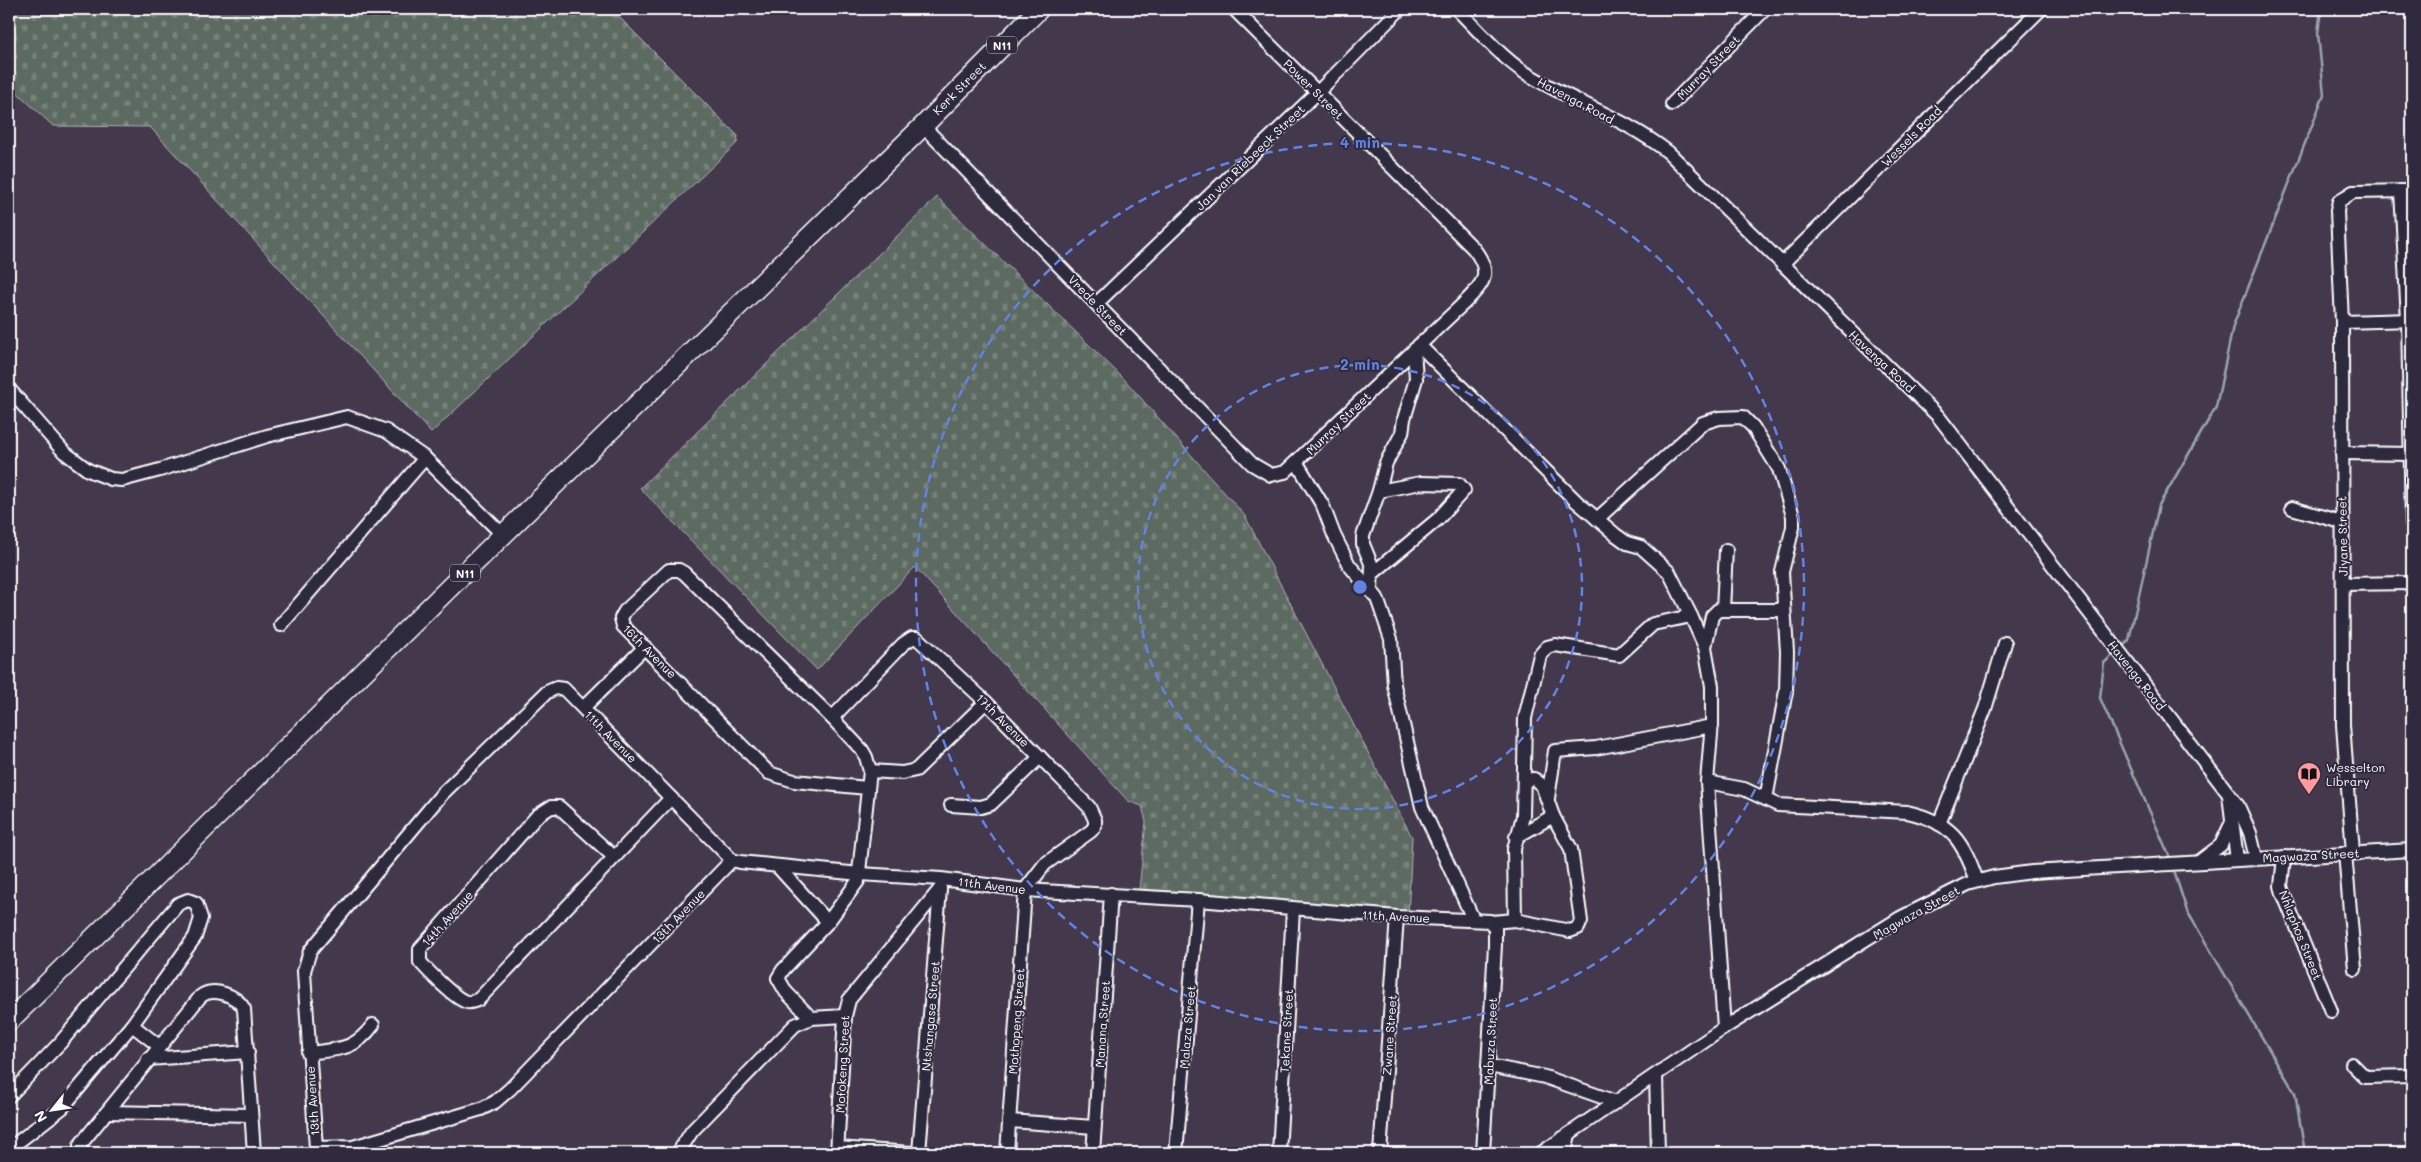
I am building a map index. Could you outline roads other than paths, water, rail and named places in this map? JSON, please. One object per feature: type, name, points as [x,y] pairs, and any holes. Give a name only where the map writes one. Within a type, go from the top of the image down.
[{"type":"highway","name":"Kerk Street","points":[[922,126],[1039,9]]},
{"type":"highway","name":"N11","points":[[9,1021],[503,534],[922,126]]},
{"type":"street","name":"Power Street","points":[[1234,9],[1473,248],[1484,265],[1486,274],[1483,283]]},
{"type":"street","name":"Jan van Riebeeck Street","points":[[1097,303],[1318,92],[1400,9]]},
{"type":"street","name":"Havenga Road","points":[[1457,9],[1484,37],[1524,72],[1654,141],[1938,416],[2229,795],[2245,819],[2256,858]]},
{"type":"street","name":"Murray Street","points":[[1672,104],[1765,9]]},
{"type":"street","name":"Wessels Road","points":[[1782,264],[2041,9]]},
{"type":"street","name":"Vrede Street","points":[[922,126],[1097,303],[1252,464],[1263,472],[1277,474]]},
{"type":"street","name":"Jiyane Street","points":[[2355,969],[2343,725],[2342,322],[2337,220],[2339,201],[2348,194],[2360,191],[2407,191]]},
{"type":"street","points":[[2407,191],[2412,524]]},
{"type":"street","name":"Murray Street","points":[[1277,474],[1290,469],[1298,463],[1483,283]]},
{"type":"street","points":[[2342,322],[2410,320]]},
{"type":"street","points":[[1371,589],[1371,561],[1362,540],[1386,464],[1402,433],[1404,418],[1414,388],[1416,348]]},
{"type":"street","points":[[1416,348],[1597,519],[1627,543],[1641,547],[1669,572],[1692,616],[1705,647],[1712,686],[1712,726],[1707,782],[1724,1028]]},
{"type":"street","points":[[9,388],[64,452],[88,470],[111,479],[122,480],[267,436],[346,417],[386,431],[425,458],[503,534]]},
{"type":"street","points":[[1597,519],[1703,423],[1727,417],[1743,417],[1753,428],[1776,463],[1791,503],[1793,527],[1782,572],[1787,652],[1786,691],[1766,799]]},
{"type":"street","points":[[2342,453],[2411,454]]},
{"type":"street","points":[[281,626],[425,458]]},
{"type":"street","points":[[1298,463],[1323,506],[1334,536],[1349,565],[1377,598],[1391,639],[1394,685],[1422,807],[1473,919]]},
{"type":"street","points":[[1372,574],[1438,519],[1464,490],[1459,484],[1437,482],[1379,491]]},
{"type":"street","points":[[2292,508],[2341,522]]},
{"type":"street","points":[[1723,610],[1726,550]]},
{"type":"street","name":"16th Avenue","points":[[867,788],[794,782],[769,773],[623,626],[623,614],[664,574],[672,569],[679,570],[688,576],[832,718],[862,750],[870,771]]},
{"type":"street","points":[[2343,584],[2412,583]]},
{"type":"street","points":[[1705,647],[1714,614],[1723,610],[1784,610]]},
{"type":"street","points":[[1515,920],[1514,849],[1523,816],[1526,708],[1536,665],[1543,650],[1551,646],[1564,646],[1612,656],[1619,655],[1653,624],[1692,616]]},
{"type":"street","name":"17th Avenue","points":[[832,718],[897,650],[912,638],[920,640],[986,702],[1089,807],[1096,824],[1086,835],[1045,864],[1025,890]]},
{"type":"street","points":[[1939,824],[1985,709],[2005,643]]},
{"type":"street","points":[[583,708],[645,647]]},
{"type":"street","name":"11th Avenue","points":[[556,688],[564,689],[732,860],[778,867],[860,874],[941,884],[1198,900],[1293,910],[1397,917],[1473,919],[1493,926],[1515,920],[1570,931],[1580,925],[1580,904],[1571,850],[1553,816]]},
{"type":"street","name":"13th Avenue","points":[[556,688],[547,692],[442,794],[310,951],[304,971],[316,1151],[353,1147],[481,1109],[495,1102],[732,860]]},
{"type":"street","points":[[811,1018],[782,988],[778,978],[783,970],[828,922],[855,888],[860,874],[870,771],[902,773],[916,770],[986,702]]},
{"type":"street","points":[[1548,798],[1555,751],[1596,748],[1712,726]]},
{"type":"street","points":[[951,805],[981,807],[991,804],[1040,757]]},
{"type":"street","points":[[1516,837],[1553,816],[1548,798],[1538,781],[1524,780]]},
{"type":"street","points":[[1707,782],[1744,789],[1778,805],[1907,812],[1939,824],[1957,837],[1965,848],[1977,881]]},
{"type":"street","points":[[2229,795],[2237,860]]},
{"type":"street","name":"14th Avenue","points":[[614,857],[559,807],[546,809],[537,816],[420,948],[420,962],[460,998],[469,1002],[475,1001],[671,798]]},
{"type":"street","points":[[2200,861],[2223,841],[2232,819]]},
{"type":"street","name":"Magwaza Street","points":[[1541,1153],[1724,1028],[1900,918],[1952,891],[1977,881],[2032,872],[2412,850]]},
{"type":"street","name":"Nhlaphos Street","points":[[2284,857],[2281,886],[2283,893],[2331,1011]]},
{"type":"street","points":[[778,867],[828,922]]},
{"type":"street","name":"Mofokeng Street","points":[[837,1150],[845,1016],[849,1000],[853,992],[941,884]]},
{"type":"street","name":"Ntshangase Street","points":[[919,1153],[941,884]]},
{"type":"street","name":"Mothopeng Street","points":[[1007,1153],[1025,890]]},
{"type":"street","name":"Manana Street","points":[[1093,1153],[1110,894]]},
{"type":"street","points":[[9,1096],[60,1043],[178,904],[185,900],[194,902],[200,908],[201,918],[195,937],[132,1025],[62,1108],[9,1149]]},
{"type":"street","name":"Malaza Street","points":[[1176,1153],[1198,900]]},
{"type":"street","name":"Tekane Street","points":[[1279,1153],[1293,910]]},
{"type":"street","name":"Zwane Street","points":[[1380,1153],[1397,917]]},
{"type":"street","name":"Mabuza Street","points":[[1483,1153],[1489,1066],[1493,926]]},
{"type":"street","points":[[80,1153],[80,1145],[148,1059],[200,997],[208,991],[213,991],[236,1000],[242,1005],[245,1014],[254,1153]]},
{"type":"street","points":[[678,1153],[692,1131],[785,1034],[800,1022],[811,1018],[845,1016]]},
{"type":"street","points":[[132,1025],[159,1046]]},
{"type":"street","points":[[308,1053],[353,1046],[362,1039],[373,1025]]},
{"type":"street","points":[[148,1059],[248,1052]]},
{"type":"street","points":[[2352,1064],[2365,1077],[2412,1076]]},
{"type":"street","points":[[1489,1066],[1545,1077],[1616,1102]]},
{"type":"street","points":[[1656,1075],[1658,1153]]},
{"type":"street","points":[[107,1112],[251,1115]]},
{"type":"street","points":[[1009,1121],[1094,1127]]},
{"type":"street","points":[[1565,1153],[1569,1134]]},
{"type":"street","points":[[837,1150],[912,1153]]},
{"type":"waterway","points":[[2121,648],[2129,640],[2159,505],[2216,407],[2233,326],[2324,95],[2318,33],[2321,9]]},
{"type":"waterway","points":[[2115,653],[2104,663],[2100,698],[2171,860]]},
{"type":"waterway","points":[[2173,868],[2187,911],[2295,1093],[2305,1153]]},
{"type":"place","name":"Wesselton Library","points":[[2309,795]]}]
